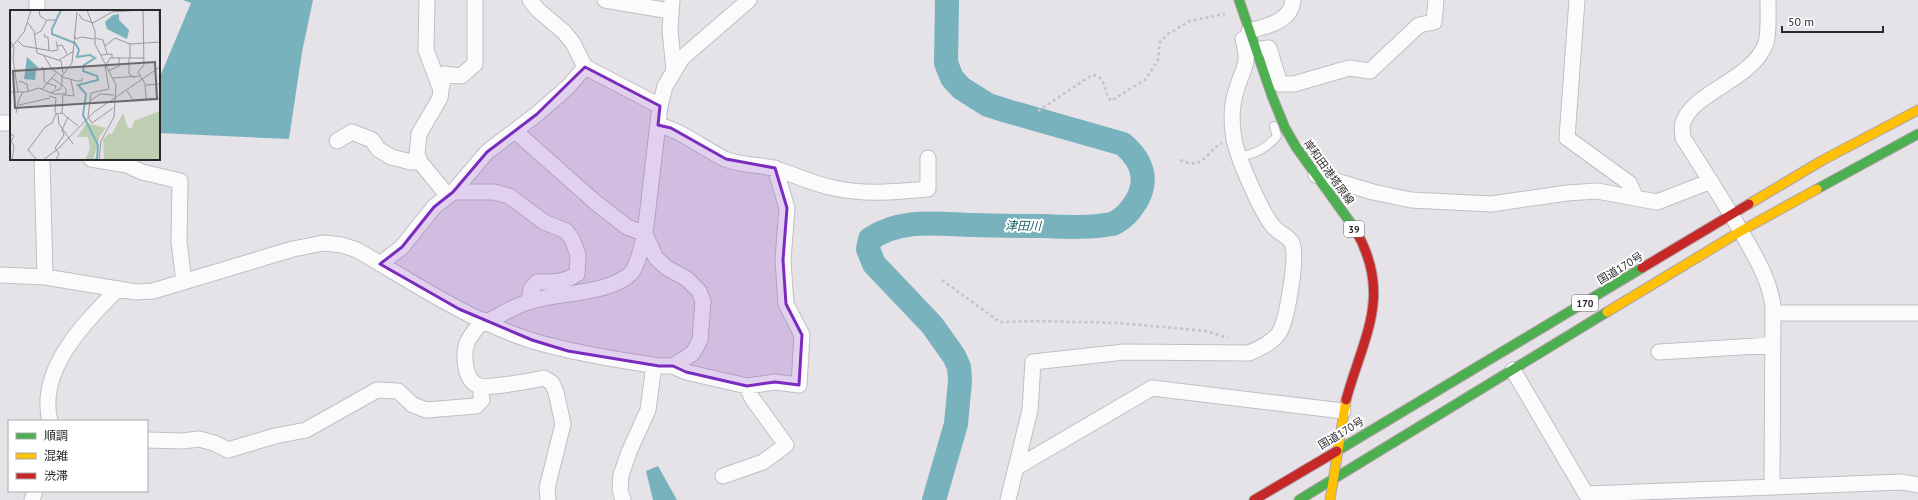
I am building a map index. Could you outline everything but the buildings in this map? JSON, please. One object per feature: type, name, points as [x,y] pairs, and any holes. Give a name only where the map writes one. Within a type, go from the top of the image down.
[{"type":"main road","name":"岸和田港塔原線","points":[[1239,6],[1284,128],[1300,155],[1316,175],[1364,244],[1370,261],[1374,281],[1371,323],[1343,411],[1330,500]]},
{"type":"main road","name":"国道170号","points":[[1254,500],[1823,160],[1918,110]]},
{"type":"main road","name":"170","points":[[1299,500],[1741,231],[1918,134]]},
{"type":"street","points":[[427,0],[426,50],[441,90]]},
{"type":"street","points":[[475,0],[475,64],[461,76],[444,74],[440,98],[419,134],[417,154],[420,162],[450,194],[494,192],[509,196],[544,222],[566,231],[572,240],[578,255],[577,274],[567,281],[556,283],[537,282],[531,289],[529,301]]},
{"type":"street","points":[[530,0],[538,10],[564,32],[573,44],[585,67],[660,106]]},
{"type":"street","points":[[605,0],[671,6],[670,30],[674,70]]},
{"type":"street","points":[[548,500],[547,488],[563,424],[556,392],[552,383],[544,378],[520,383],[480,386],[473,382],[467,374],[465,351],[467,341],[484,321],[529,301],[561,294],[604,288],[620,281],[632,273],[645,234],[660,106],[665,86],[682,58],[749,0]]},
{"type":"street","points":[[1249,31],[1283,19],[1292,8],[1293,0]]},
{"type":"street","points":[[1256,50],[1269,48],[1280,84],[1294,84],[1349,68],[1370,71],[1419,25],[1434,22],[1436,0]]},
{"type":"street","points":[[1577,0],[1566,138],[1629,183],[1636,198]]},
{"type":"street","points":[[1768,0],[1766,42],[1759,56],[1750,67],[1689,110],[1682,124],[1683,138],[1732,215],[1763,270],[1771,290],[1773,313],[1772,487]]},
{"type":"street","points":[[1008,500],[1030,410],[1033,362],[1124,352],[1249,353],[1266,345],[1278,334],[1283,324],[1290,293],[1293,267],[1292,244],[1288,237],[1276,231],[1269,222],[1240,157],[1234,138],[1232,121],[1233,104],[1237,88],[1246,67],[1247,54],[1237,17],[1239,6]]},
{"type":"street","points":[[380,264],[402,247],[434,207],[450,194],[487,152],[568,87],[585,67]]},
{"type":"street","points":[[0,124],[10,123]]},
{"type":"street","points":[[658,125],[671,128],[726,159],[746,165],[775,168],[803,180],[834,188],[880,193],[928,189],[928,158]]},
{"type":"street","points":[[515,130],[627,227],[645,234],[656,258],[667,268],[687,279],[699,291],[703,301],[700,340],[693,353],[673,366]]},
{"type":"street","points":[[337,140],[352,132],[372,140],[378,149],[391,157],[411,162],[420,162]]},
{"type":"street","points":[[42,160],[45,277]]},
{"type":"street","points":[[97,160],[126,165],[142,172],[180,181],[179,242],[184,282]]},
{"type":"street","points":[[0,275],[45,277],[136,292],[153,291],[293,249],[323,243],[342,245],[357,250],[459,309],[484,321],[532,340],[568,351],[654,365],[673,366],[686,372],[747,386],[775,382],[799,385],[802,334],[786,304],[783,260],[787,208],[775,168]]},
{"type":"street","points":[[1316,175],[1373,192],[1411,200],[1491,204],[1567,193],[1597,191],[1657,202],[1711,181]]},
{"type":"street","points":[[50,420],[47,410],[48,389],[53,372],[84,323],[118,289]]},
{"type":"street","points":[[1773,313],[1918,313]]},
{"type":"street","points":[[1659,352],[1773,345]]},
{"type":"street","points":[[623,500],[620,490],[621,475],[629,452],[648,410],[654,365]]},
{"type":"street","points":[[1513,370],[1586,494],[1902,482],[1918,485]]},
{"type":"street","points":[[148,440],[183,441],[198,439],[214,443],[228,450],[275,436],[306,430],[377,390],[398,391],[413,405],[426,410],[476,406],[482,400],[480,386]]},
{"type":"street","points":[[723,476],[763,462],[786,445],[752,398],[747,386]]},
{"type":"street","points":[[1017,467],[1152,388],[1343,411]]},
{"type":"lane","points":[[1240,157],[1257,153],[1277,136],[1272,113],[1276,105]]},
{"type":"path","points":[[1038,111],[1092,75],[1098,76],[1105,83],[1107,97],[1111,101],[1146,79],[1158,60],[1160,42],[1168,34],[1190,21],[1239,6]]},
{"type":"path","points":[[1180,160],[1190,165],[1201,162],[1207,157],[1214,147],[1234,138]]},
{"type":"path","points":[[942,280],[1000,322],[1039,320],[1169,326],[1206,331],[1234,341]]},
{"type":"highlighted area","points":[[585,67],[660,106],[658,125],[671,128],[726,159],[775,168],[787,208],[783,260],[786,304],[802,335],[799,385],[775,382],[747,386],[686,372],[673,366],[659,366],[568,351],[532,340],[459,309],[380,264],[402,247],[434,207],[453,192],[487,152],[537,114]]},
{"type":"water","points":[[183,0],[313,0],[302,52],[289,139],[160,133],[160,77],[191,3]]},
{"type":"water","points":[[658,466],[677,500],[653,500],[646,471]]},
{"type":"waterway","name":"津田川","points":[[934,500],[956,424],[960,381],[959,367],[954,356],[932,325],[874,264],[868,249],[870,239],[882,232],[894,228],[907,225],[932,223],[991,226],[1078,227],[1112,224],[1117,222],[1131,209],[1137,200],[1143,183],[1140,167],[1136,159],[1123,144],[988,105],[961,88],[952,78],[946,63],[947,0]]},
{"type":"traffic: fast","points":[[1239,0],[1272,96],[1285,128],[1296,147],[1355,229]]},
{"type":"traffic: fast","points":[[1817,189],[1918,134]]},
{"type":"traffic: fast","points":[[1337,451],[1642,268]]},
{"type":"traffic: fast","points":[[1299,500],[1607,312]]},
{"type":"traffic: slow","points":[[1749,204],[1823,160],[1918,110]]},
{"type":"traffic: slow","points":[[1607,312],[1741,231],[1817,189]]},
{"type":"traffic: slow","points":[[1330,500],[1346,400]]},
{"type":"traffic: jam","points":[[1642,268],[1749,204]]},
{"type":"traffic: jam","points":[[1346,400],[1367,335],[1372,315],[1374,295],[1372,274],[1366,253],[1355,229]]},
{"type":"traffic: jam","points":[[1254,500],[1337,451]]}]
